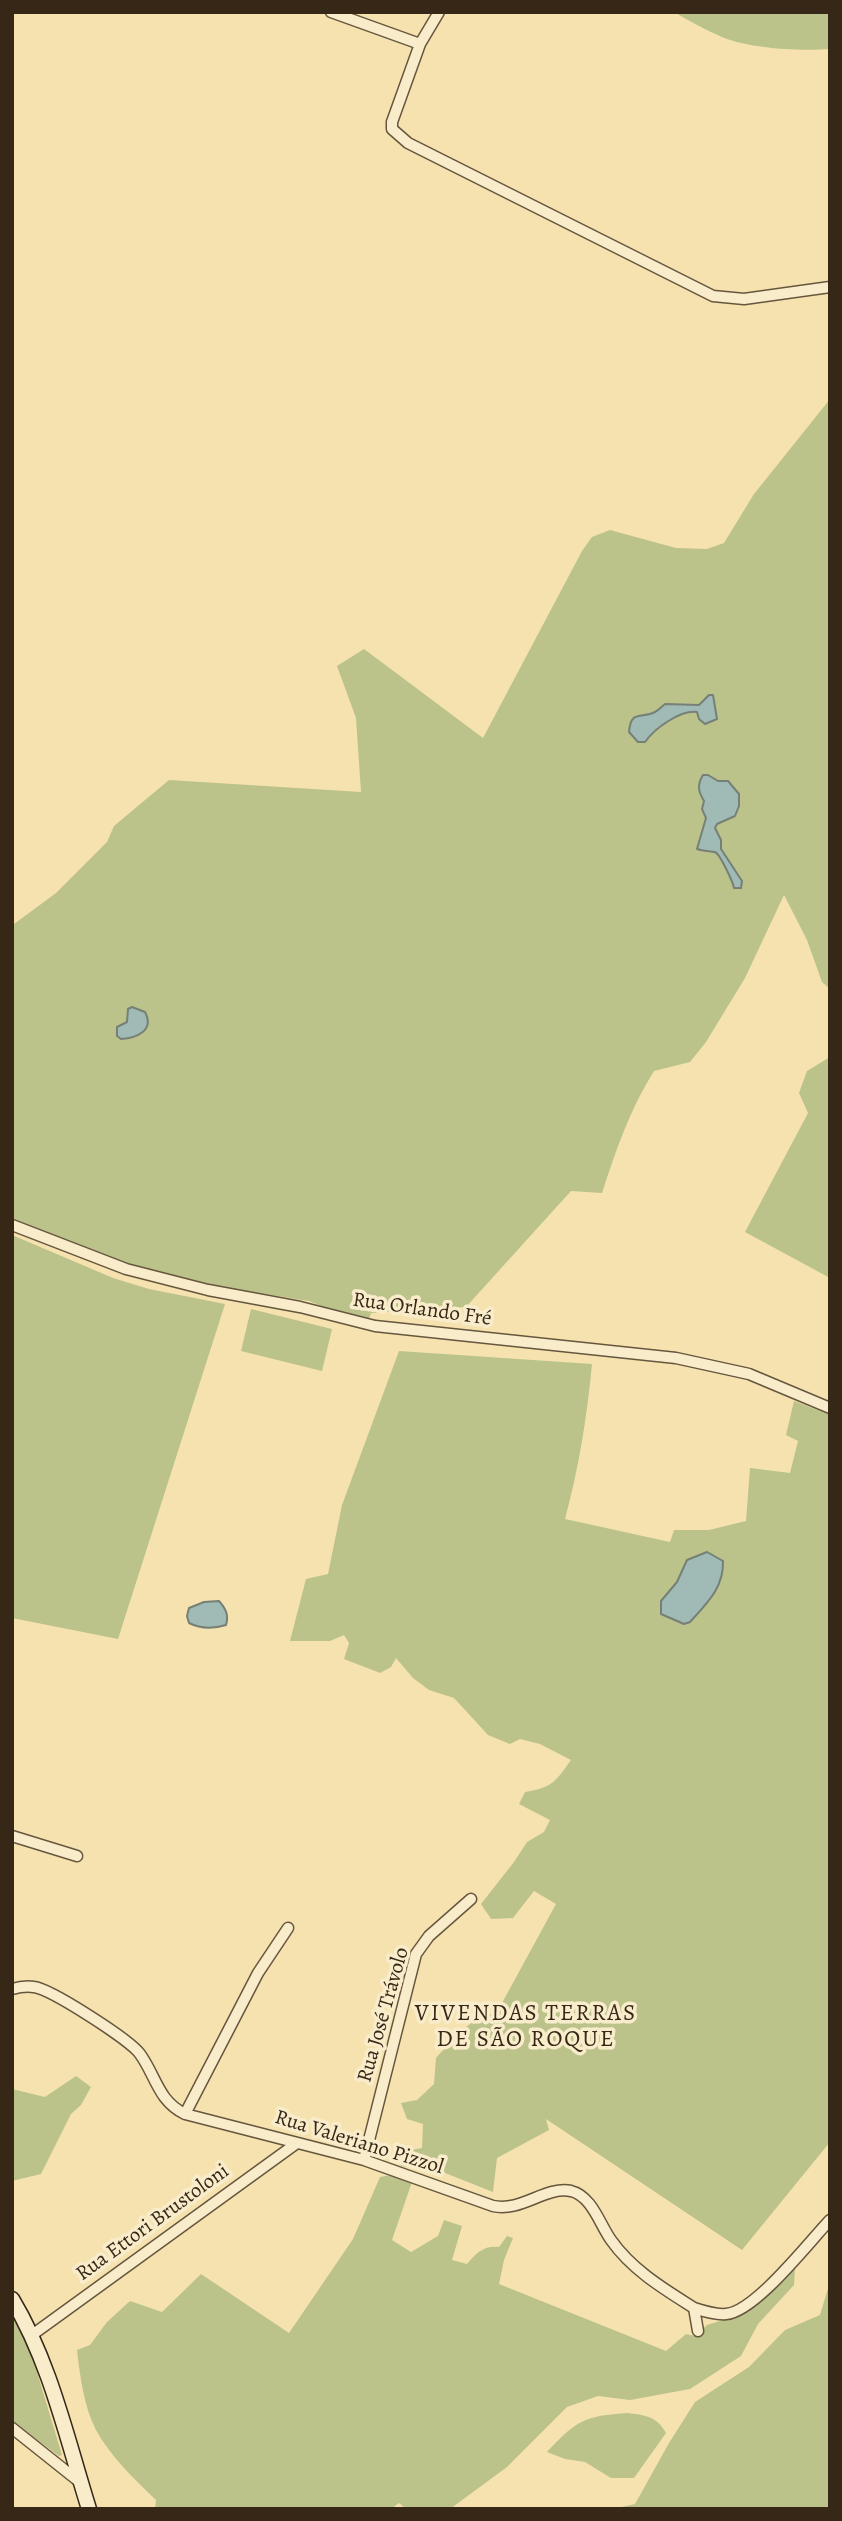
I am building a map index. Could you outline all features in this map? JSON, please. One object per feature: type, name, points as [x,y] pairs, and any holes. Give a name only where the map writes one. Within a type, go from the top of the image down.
[{"type":"street","points":[[331,12],[420,44]]},
{"type":"street","points":[[439,12],[420,44],[392,122],[392,130],[408,143],[713,296],[744,299],[830,287]]},
{"type":"street","name":"Rua Orlando Fré","points":[[12,1225],[126,1269],[208,1290],[300,1307],[375,1326],[676,1359],[749,1374],[830,1408]]},
{"type":"street","points":[[12,1836],[77,1856]]},
{"type":"street","name":"Rua José Trávolo","points":[[364,2160],[416,1954],[429,1936],[471,1899]]},
{"type":"street","points":[[185,2113],[258,1973],[288,1928]]},
{"type":"street","name":"Rua Valeriano Pizzol","points":[[12,1989],[35,1987],[51,1993],[128,2042],[140,2053],[162,2096],[174,2108],[185,2113],[364,2160],[493,2206],[506,2208],[559,2191],[572,2192],[590,2205],[611,2240],[630,2263],[694,2308]]},
{"type":"street","name":"Rua Ettori Brustoloni","points":[[32,2335],[297,2143]]},
{"type":"street","points":[[698,2331],[694,2308],[726,2314],[743,2309],[770,2285],[830,2220]]},
{"type":"street","points":[[12,2299],[32,2335],[89,2509]]},
{"type":"street","points":[[12,2428],[81,2483]]},
{"type":"green space","points":[[674,12],[830,12],[830,49],[761,47],[734,41]]},
{"type":"green space","points":[[830,399],[830,989],[822,982],[807,940],[784,895],[745,978],[706,1042],[690,1062],[654,1071],[645,1085],[618,1146],[602,1193],[571,1191],[466,1307],[371,1313],[369,1319],[328,1309],[309,1301],[214,1286],[128,1264],[12,1219],[14,924],[56,893],[107,842],[114,826],[169,780],[361,792],[356,718],[337,666],[364,649],[483,738],[582,551],[592,537],[610,530],[676,548],[707,549],[724,543],[754,494]]},
{"type":"green space","points":[[830,1057],[830,1278],[745,1232],[808,1113],[799,1093],[807,1071]]},
{"type":"green space","points":[[12,1235],[113,1278],[149,1289],[225,1304],[118,1639],[12,1618]]},
{"type":"green space","points":[[251,1309],[332,1329],[322,1371],[241,1351]]},
{"type":"green space","points":[[399,1351],[592,1364],[582,1442],[565,1519],[670,1542],[674,1530],[709,1530],[746,1521],[750,1468],[790,1473],[798,1441],[786,1435],[794,1401],[830,1415],[830,2142],[742,2250],[546,2119],[549,2130],[497,2158],[493,2192],[440,2171],[401,2166],[406,2151],[422,2148],[423,2124],[407,2119],[401,2103],[417,2100],[434,2084],[436,2058],[463,2030],[487,2015],[496,2014],[556,1904],[534,1891],[513,1918],[491,1919],[481,1904],[527,1842],[544,1832],[550,1820],[519,1804],[525,1792],[552,1782],[571,1760],[540,1744],[520,1739],[510,1744],[488,1735],[454,1698],[429,1690],[413,1678],[396,1658],[391,1667],[380,1673],[344,1659],[349,1643],[344,1635],[330,1641],[290,1641],[306,1579],[328,1574],[342,1505]]},
{"type":"green space","points":[[76,2076],[91,2087],[81,2105],[71,2114],[41,2174],[12,2181],[12,2089],[45,2097]]},
{"type":"green space","points":[[391,2175],[412,2182],[392,2240],[411,2252],[438,2236],[444,2220],[462,2226],[452,2260],[467,2264],[481,2251],[489,2247],[499,2247],[507,2236],[513,2238],[504,2260],[499,2284],[666,2351],[686,2334],[695,2336],[707,2325],[739,2315],[791,2267],[795,2268],[794,2285],[758,2324],[741,2356],[690,2389],[630,2400],[598,2396],[567,2407],[507,2467],[450,2509],[406,2509],[399,2503],[391,2509],[155,2509],[156,2500],[131,2476],[96,2430],[81,2381],[77,2350],[90,2345],[107,2322],[130,2301],[162,2312],[201,2274],[289,2333],[353,2239],[380,2177]]},
{"type":"green space","points":[[830,2282],[830,2509],[613,2509],[635,2504],[695,2402],[749,2367],[785,2330],[820,2315]]},
{"type":"green space","points":[[12,2313],[27,2339],[62,2455],[59,2456],[12,2421]]},
{"type":"green space","points":[[628,2413],[650,2418],[659,2423],[666,2433],[634,2478],[611,2478],[585,2462],[565,2459],[547,2452],[574,2426],[582,2422],[601,2416]]},
{"type":"water","points":[[709,695],[713,695],[717,719],[705,724],[699,719],[697,712],[683,714],[661,726],[645,742],[638,742],[629,732],[635,717],[655,712],[665,704],[699,705]]},
{"type":"water","points":[[703,775],[718,781],[728,781],[739,794],[739,806],[735,816],[717,824],[715,828],[721,840],[721,849],[742,881],[741,888],[734,888],[726,868],[715,852],[697,849],[706,818],[699,788]]},
{"type":"water","points":[[132,1007],[145,1012],[148,1024],[138,1035],[121,1039],[117,1036],[117,1027],[127,1022],[128,1009]]},
{"type":"water","points":[[707,1552],[723,1561],[721,1579],[708,1602],[690,1622],[684,1624],[661,1614],[661,1601],[677,1582],[687,1560]]},
{"type":"water","points":[[219,1601],[226,1612],[226,1625],[207,1628],[189,1623],[189,1608],[204,1602]]},
{"type":"district","name":"VIVENDAS TERRAS DE SÃO ROQUE","points":[[526,2027]]}]
